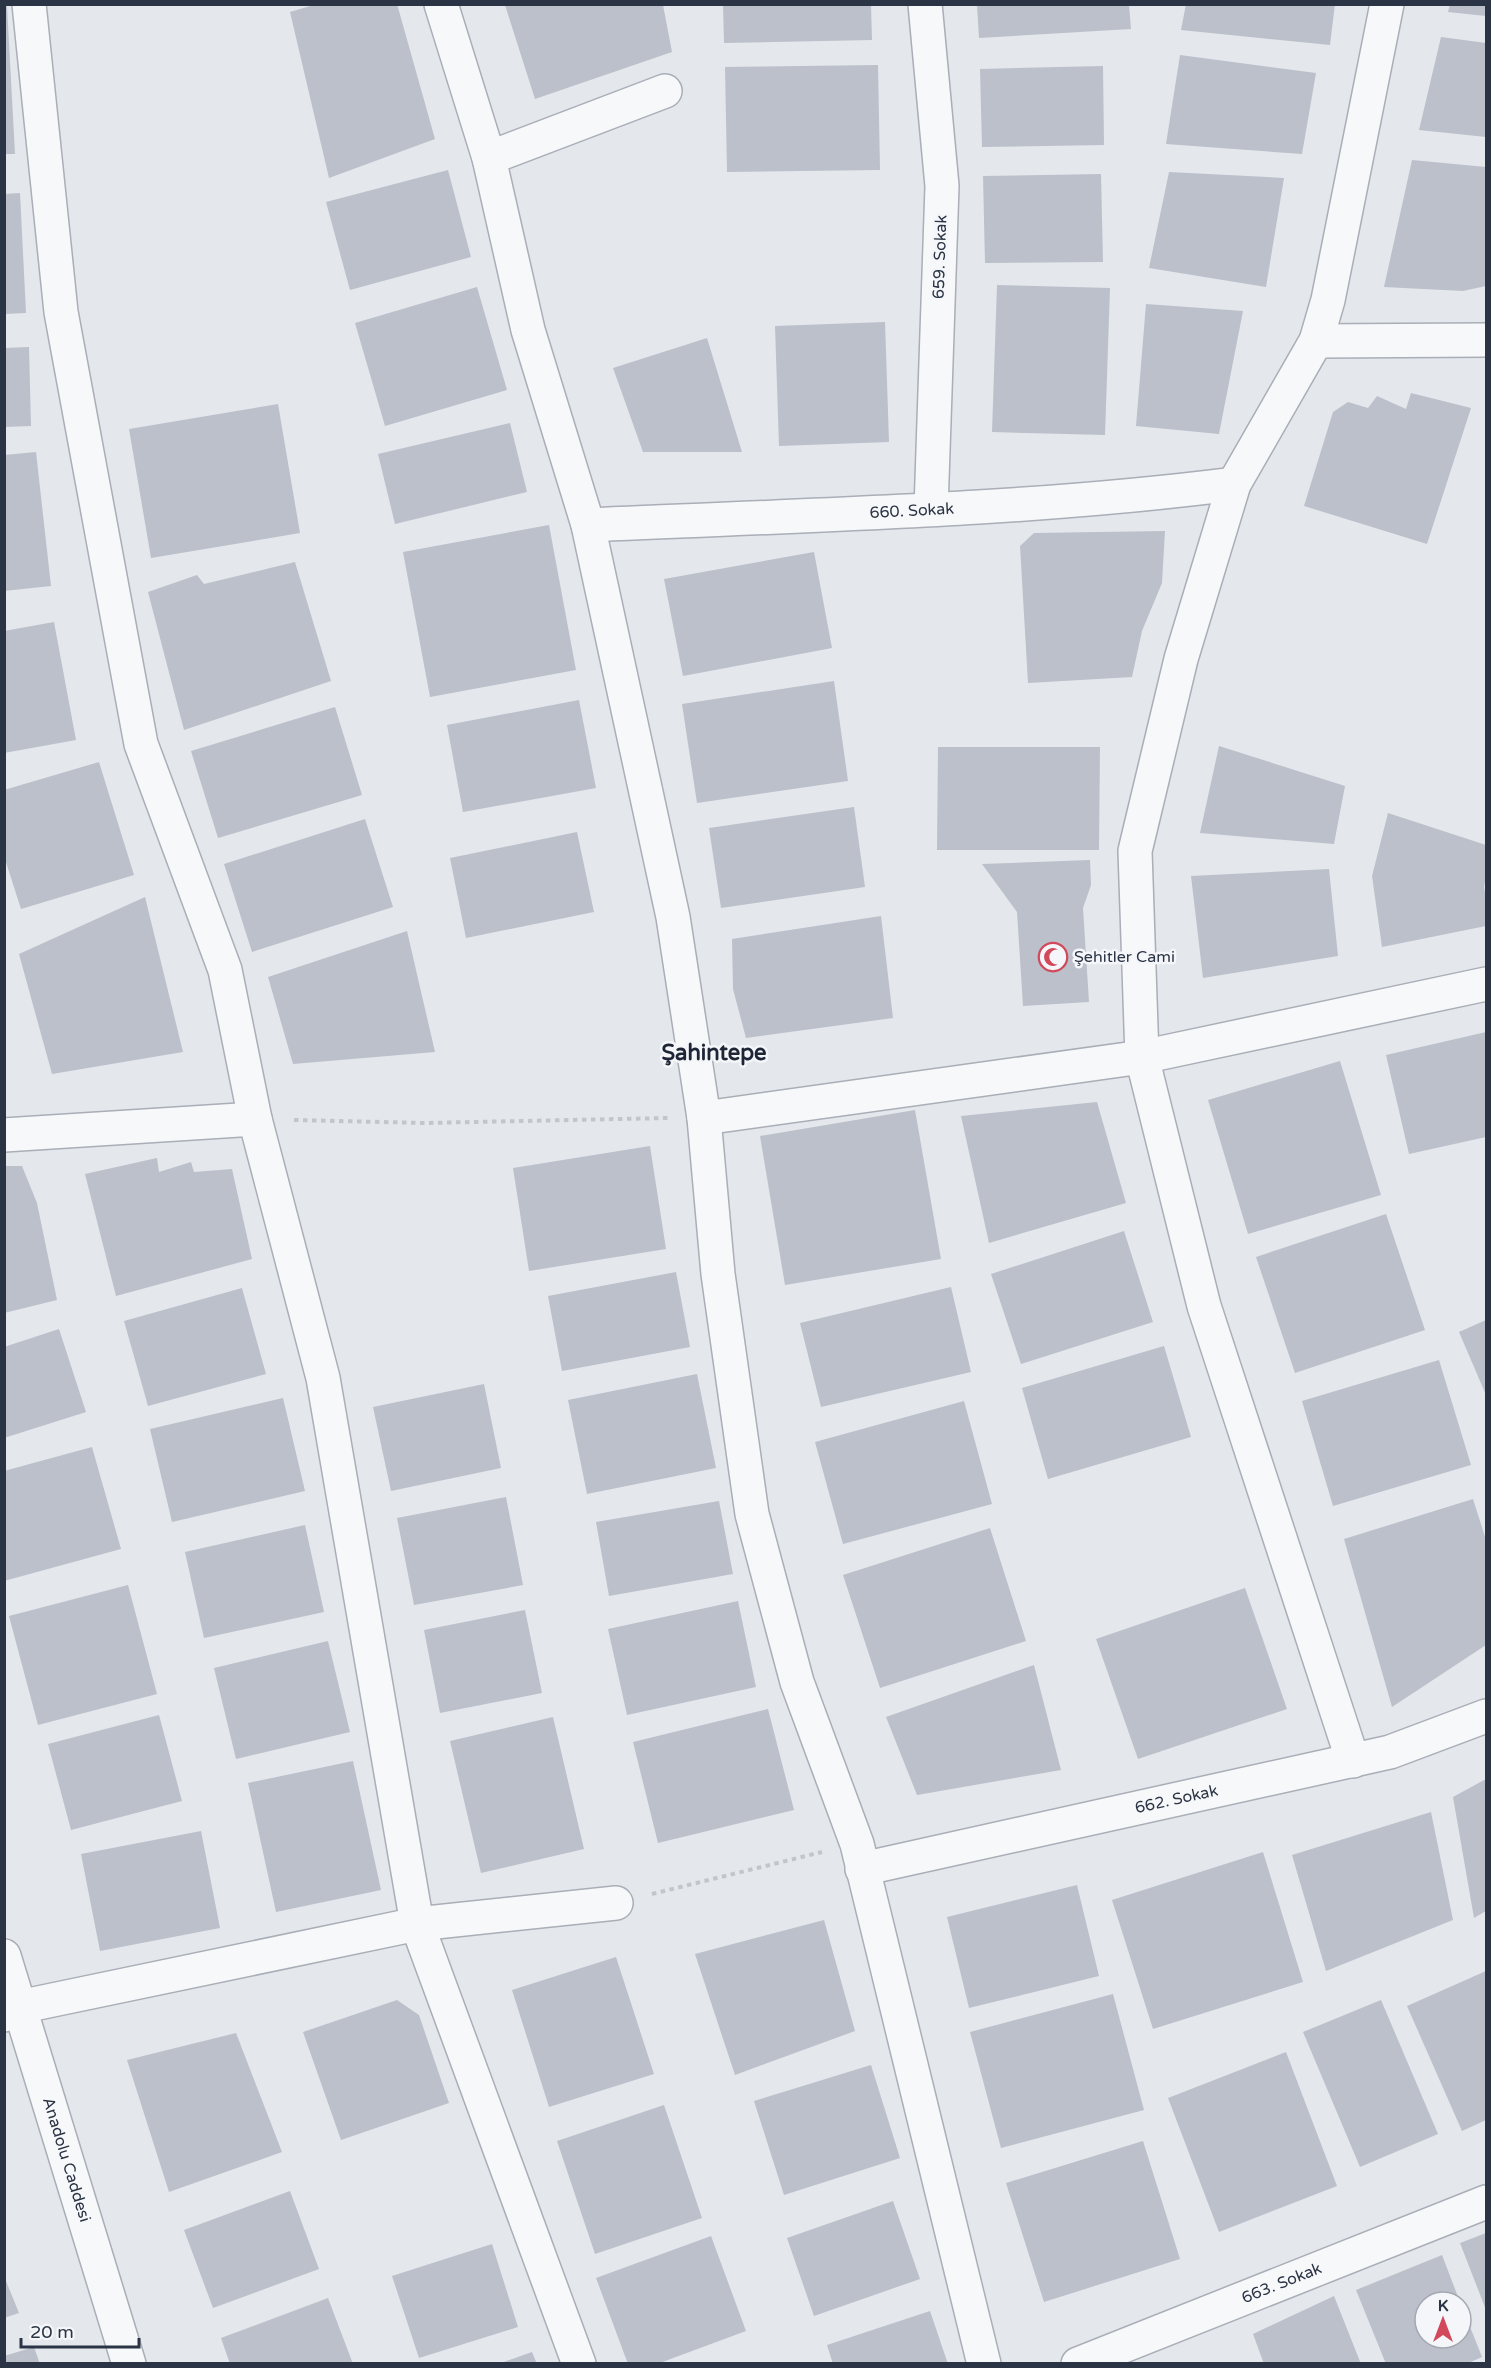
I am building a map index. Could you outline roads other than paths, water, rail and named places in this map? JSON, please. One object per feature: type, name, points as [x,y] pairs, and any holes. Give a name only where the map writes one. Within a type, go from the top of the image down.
[{"type":"street","points":[[29,4],[61,312],[141,744],[225,970],[255,1119],[323,1378],[417,1924],[579,2364]]},
{"type":"street","points":[[441,4],[489,158],[528,330],[588,525],[673,917],[704,1118],[718,1274],[752,1515],[797,1682],[859,1856],[984,2364]]},
{"type":"street","name":"659. Sokak","points":[[926,4],[942,186],[932,509]]},
{"type":"street","points":[[1353,1761],[1204,1306],[1142,1056],[1135,851],[1181,659],[1234,484],[1316,341],[1328,300],[1387,4]]},
{"type":"street","points":[[489,158],[665,91]]},
{"type":"street","points":[[1316,341],[1486,340]]},
{"type":"street","name":"660. Sokak","points":[[588,525],[1132,497],[1234,484]]},
{"type":"street","points":[[704,1118],[1142,1056],[1486,984]]},
{"type":"street","points":[[4,1135],[255,1119]]},
{"type":"street","name":"662. Sokak","points":[[859,1856],[1182,1797],[1353,1761],[1390,1752],[1486,1716]]},
{"type":"street","points":[[12,2011],[417,1924],[616,1903]]},
{"type":"street","name":"Anadolu Caddesi","points":[[4,1956],[12,2011],[129,2364]]},
{"type":"street","name":"663. Sokak","points":[[1078,2364],[1486,2202]]},
{"type":"place","name":"Şehitler Cami","points":[[1053,957]]},
{"type":"district","name":"Şahintepe","points":[[714,1053]]}]
